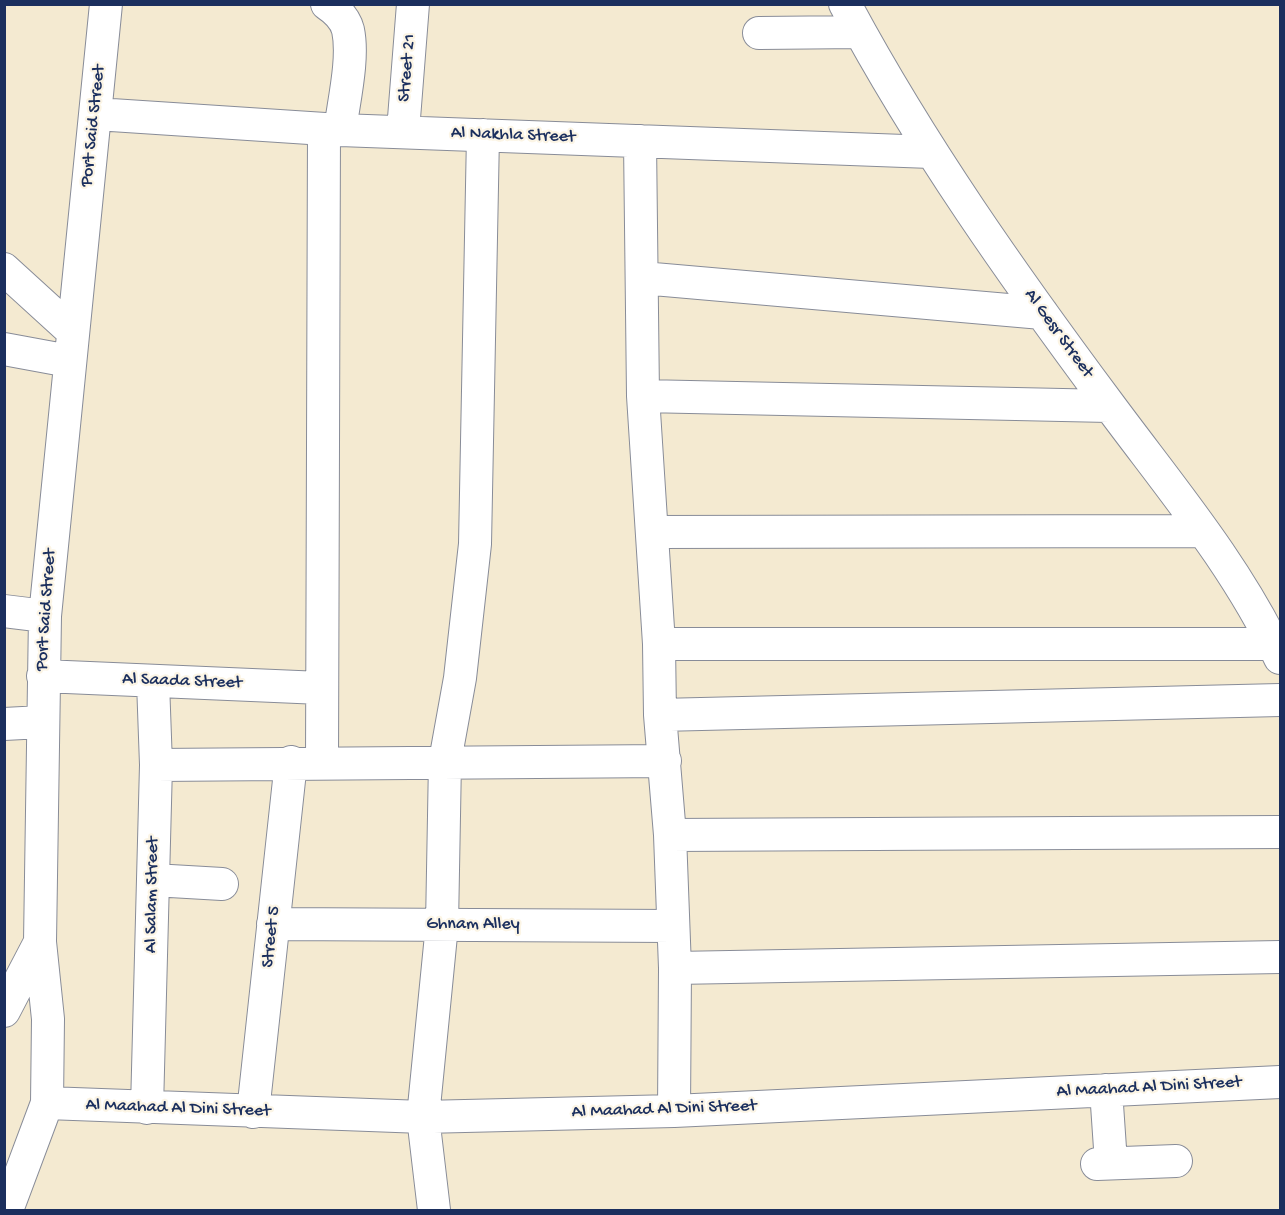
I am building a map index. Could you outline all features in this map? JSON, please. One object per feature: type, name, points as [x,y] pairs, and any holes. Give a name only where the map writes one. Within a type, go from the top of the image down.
[{"type":"street","name":"Port Said Street","points":[[7,1210],[47,1103],[48,1019],[40,942],[45,616],[105,4]]},
{"type":"street","points":[[322,761],[321,688],[332,129],[348,68],[348,29],[340,14],[327,4]]},
{"type":"street","name":"Street 21","points":[[403,131],[414,4]]},
{"type":"street","name":"Al Gesr Street","points":[[845,4],[931,152],[1041,313],[1203,531],[1241,587],[1277,651]]},
{"type":"street","points":[[759,33],[860,32]]},
{"type":"street","name":"Al Nakhla Street","points":[[96,114],[332,129],[931,152]]},
{"type":"street","points":[[434,1210],[423,1117],[442,925],[445,761],[460,678],[475,544],[483,135]]},
{"type":"street","points":[[640,141],[643,396],[674,926],[674,1111]]},
{"type":"street","points":[[4,269],[71,346]]},
{"type":"street","points":[[642,278],[1041,313]]},
{"type":"street","points":[[4,349],[71,346]]},
{"type":"street","points":[[643,396],[1109,406]]},
{"type":"street","points":[[652,532],[1203,531]]},
{"type":"street","points":[[4,610],[45,616]]},
{"type":"street","points":[[659,644],[1277,651]]},
{"type":"street","name":"Al Saada Street","points":[[43,676],[321,688]]},
{"type":"street","name":"Al Salam Street","points":[[147,1108],[156,765],[153,682]]},
{"type":"street","points":[[660,715],[1281,700]]},
{"type":"street","points":[[4,724],[42,722]]},
{"type":"street","points":[[156,765],[322,761],[665,761]]},
{"type":"street","name":"Street 5","points":[[254,1112],[291,762]]},
{"type":"street","points":[[670,835],[1281,832]]},
{"type":"street","points":[[153,880],[222,884]]},
{"type":"street","name":"Ghnam Alley","points":[[273,924],[674,926]]},
{"type":"street","points":[[4,1011],[40,942]]},
{"type":"street","points":[[675,968],[1281,957]]},
{"type":"street","name":"Al Maahad Al Dini Street","points":[[47,1103],[423,1117],[674,1111],[1281,1082]]},
{"type":"street","points":[[1106,1090],[1104,1163],[1176,1161]]}]
